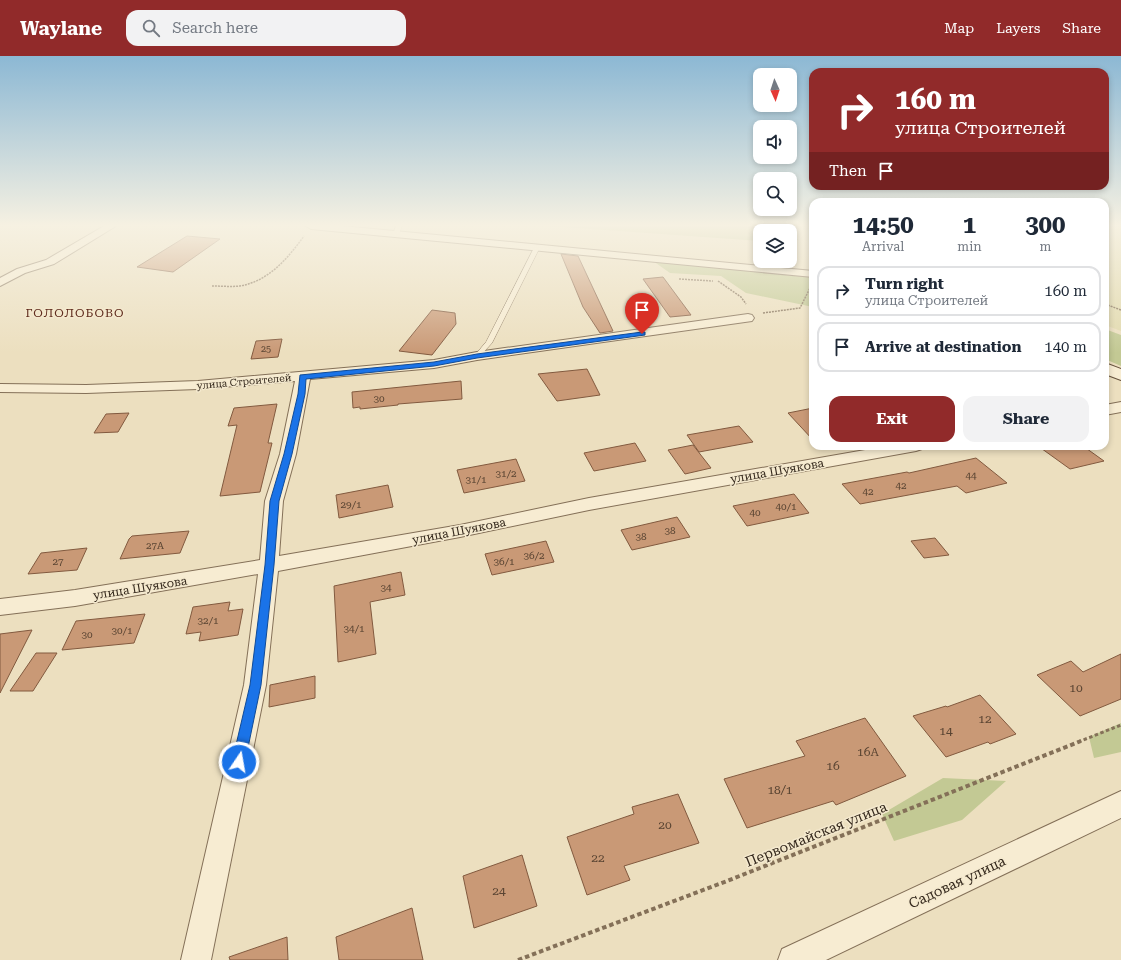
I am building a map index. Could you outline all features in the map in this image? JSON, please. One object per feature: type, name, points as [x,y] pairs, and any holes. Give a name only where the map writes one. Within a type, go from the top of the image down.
[{"type":"street","points":[[0,283],[21,271],[30,268]]},
{"type":"street","points":[[754,268],[809,274]]},
{"type":"street","name":"улица Строителей","points":[[0,388],[86,389],[198,386],[303,377],[434,364],[477,356],[749,316]]},
{"type":"street","points":[[1109,370],[1121,375]]},
{"type":"street","points":[[196,960],[255,685],[270,565],[274,501],[288,454],[301,394],[303,377]]},
{"type":"street","points":[[1109,409],[1121,407]]},
{"type":"street","name":"улица Шуякова","points":[[0,607],[75,598],[179,582],[460,531],[589,504],[893,450]]},
{"type":"street","name":"Садовая улица","points":[[793,960],[1121,804]]},
{"type":"lane","points":[[477,356],[490,342],[527,268]]},
{"type":"path","points":[[212,286],[240,286],[261,279],[276,268]]},
{"type":"path","points":[[679,279],[719,281],[741,297],[750,311],[749,316],[800,308],[809,291]]},
{"type":"path","points":[[1109,306],[1121,310]]},
{"type":"path","name":"Первомайская улица","points":[[518,960],[719,884],[1121,725]]},
{"type":"shaded area","points":[[1109,268],[1121,268],[1121,331],[1109,326]]},
{"type":"green space","points":[[663,268],[721,268],[809,278],[809,306],[746,293],[721,276],[670,273]]},
{"type":"green space","points":[[1109,330],[1121,335],[1121,366],[1109,361]]},
{"type":"green space","points":[[1121,723],[1121,752],[1094,758],[1089,737]]},
{"type":"green space","points":[[943,778],[1006,781],[962,820],[894,841],[882,814]]},
{"type":"building","points":[[146,268],[178,268],[173,272]]},
{"type":"building","points":[[567,268],[584,268],[613,331],[600,333],[583,307]]},
{"type":"building","points":[[663,277],[691,315],[670,317],[643,279]]},
{"type":"building","points":[[432,310],[455,313],[456,324],[432,355],[399,351]]},
{"type":"building","points":[[282,339],[278,357],[251,359],[256,341]]},
{"type":"building","points":[[587,369],[600,395],[557,401],[538,374]]},
{"type":"building","points":[[461,381],[462,399],[398,404],[360,409],[360,407],[353,408],[352,392]]},
{"type":"building","points":[[277,404],[268,443],[272,443],[260,492],[220,496],[237,425],[228,426],[234,408]]},
{"type":"building","points":[[809,409],[809,436],[788,413]]},
{"type":"building","points":[[129,413],[118,432],[94,433],[106,414]]},
{"type":"building","points":[[739,426],[753,442],[699,452],[687,435]]},
{"type":"building","points":[[635,443],[646,461],[594,471],[584,453]]},
{"type":"building","points":[[693,445],[711,468],[685,474],[668,450]]},
{"type":"building","points":[[1044,450],[1089,450],[1104,461],[1070,469]]},
{"type":"building","points":[[976,458],[1007,483],[966,493],[957,486],[860,504],[842,484],[907,472],[909,473]]},
{"type":"building","points":[[516,459],[525,481],[464,493],[457,470]]},
{"type":"building","points":[[388,485],[393,507],[339,518],[336,495]]},
{"type":"building","points":[[794,494],[809,513],[747,526],[733,506]]},
{"type":"building","points":[[677,517],[690,537],[632,550],[621,530]]},
{"type":"building","points":[[189,531],[180,553],[120,559],[129,539],[132,536]]},
{"type":"building","points":[[935,538],[949,555],[924,558],[911,541]]},
{"type":"building","points":[[546,541],[554,562],[492,575],[485,554]]},
{"type":"building","points":[[87,548],[77,570],[28,574],[41,553]]},
{"type":"building","points":[[401,572],[405,595],[370,602],[376,654],[338,662],[334,586]]},
{"type":"building","points":[[230,602],[228,611],[243,609],[238,635],[199,641],[201,632],[186,634],[193,607]]},
{"type":"building","points":[[145,614],[134,643],[62,650],[76,621]]},
{"type":"building","points":[[32,630],[0,693],[0,634]]},
{"type":"building","points":[[36,653],[57,653],[33,691],[10,691]]},
{"type":"building","points":[[1121,654],[1121,699],[1080,716],[1037,675],[1071,661],[1083,672]]},
{"type":"building","points":[[315,676],[315,698],[269,707],[270,685]]},
{"type":"building","points":[[980,695],[1016,734],[990,744],[988,742],[946,757],[913,716],[946,706],[947,707]]},
{"type":"building","points":[[865,718],[906,776],[836,805],[833,801],[747,828],[724,779],[805,756],[796,741]]},
{"type":"building","points":[[678,794],[699,843],[624,866],[630,880],[587,895],[567,837],[634,814],[632,807]]},
{"type":"building","points":[[522,855],[537,906],[474,928],[463,876]]},
{"type":"building","points":[[412,908],[423,960],[339,960],[336,937]]},
{"type":"building","points":[[287,937],[288,960],[230,960],[229,957]]},
{"type":"district","name":"ГОЛОЛОБОВО","points":[[75,313]]},
{"type":"route","points":[[239,762],[255,685],[270,565],[274,501],[288,454],[301,394],[303,377],[434,364],[477,356],[642,334]]}]
